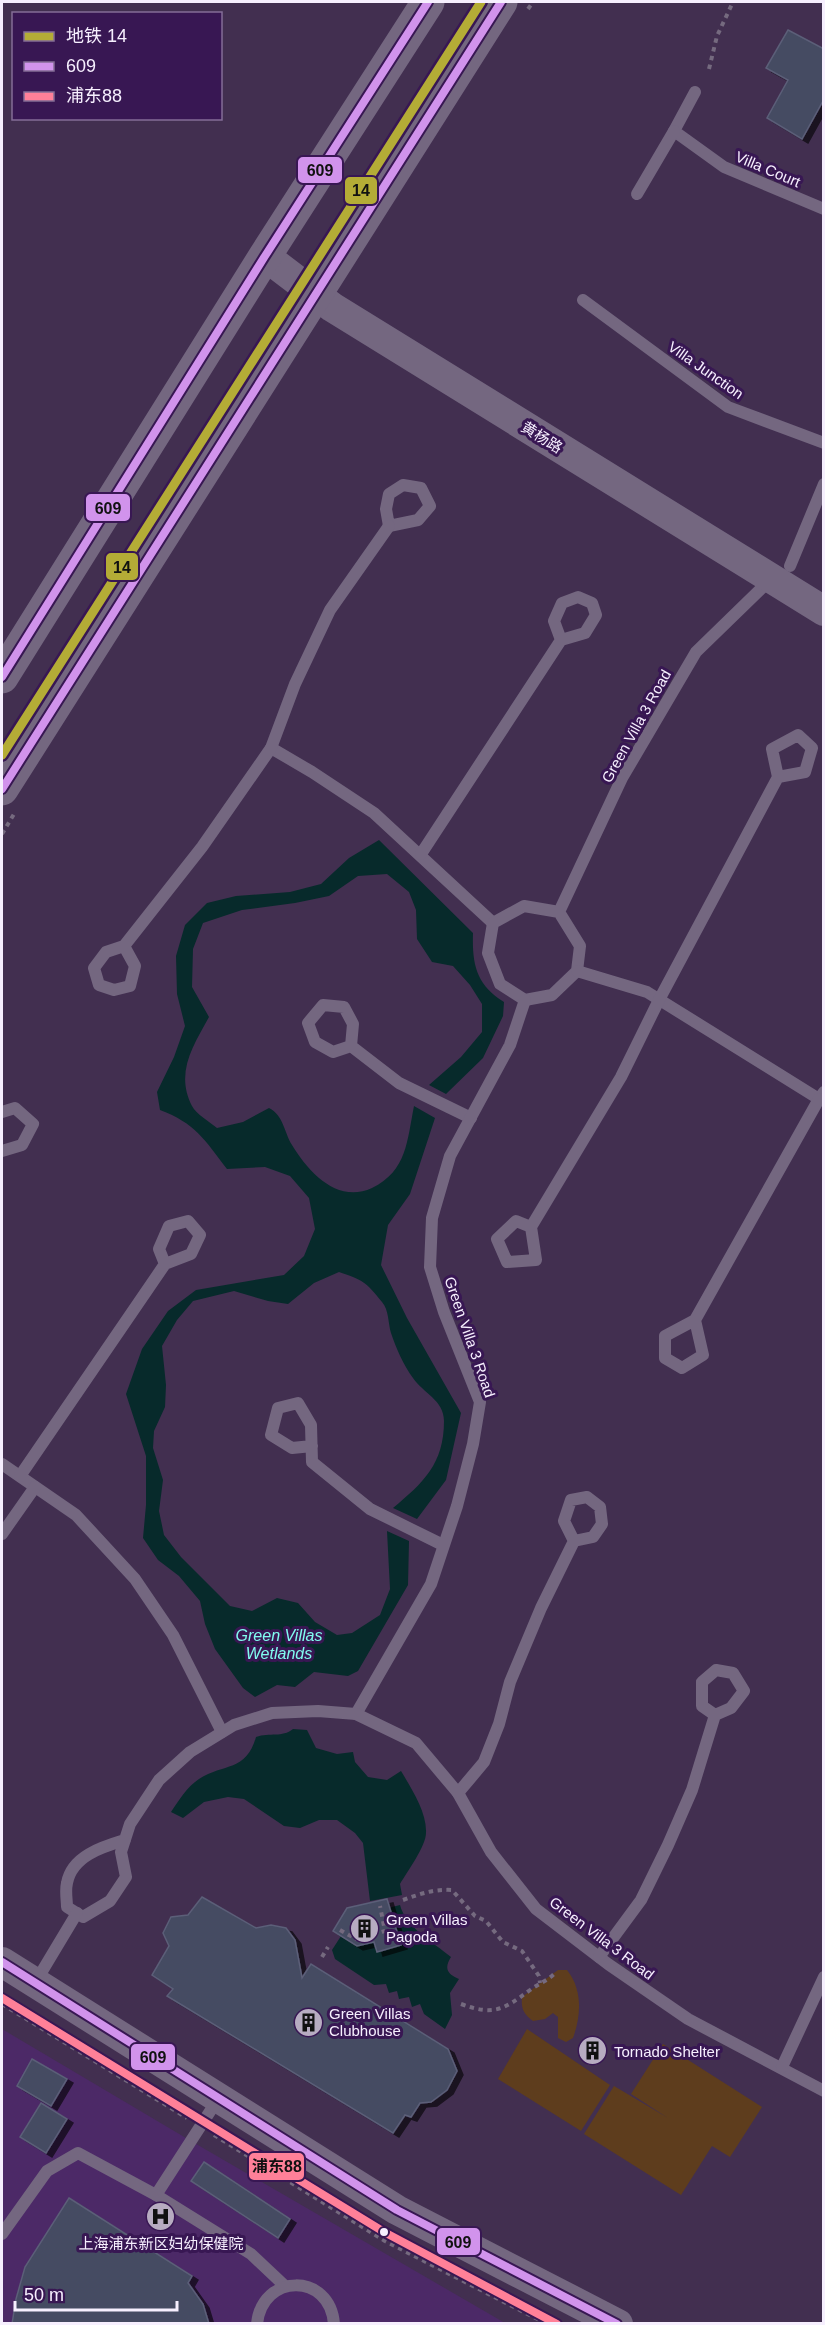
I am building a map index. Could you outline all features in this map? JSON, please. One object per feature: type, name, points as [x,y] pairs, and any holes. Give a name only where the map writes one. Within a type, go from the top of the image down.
[{"type":"main road","points":[[2,678],[265,256],[428,2]]},
{"type":"main road","points":[[2,789],[501,2]]},
{"type":"street","name":"黄杨路","points":[[265,256],[314,295],[781,572],[824,611]]},
{"type":"street","points":[[2,1962],[35,1983],[209,2113],[618,2324]]},
{"type":"street","points":[[2,1986],[389,2223],[580,2324]]},
{"type":"lane","points":[[637,194],[695,92]]},
{"type":"lane","name":"Villa Court","points":[[674,131],[724,167],[824,209]]},
{"type":"lane","name":"Villa Junction","points":[[583,300],[728,408],[824,443]]},
{"type":"lane","points":[[781,572],[824,484]]},
{"type":"lane","points":[[124,946],[202,847],[271,748],[295,684],[330,610],[389,526]]},
{"type":"lane","name":"Green Villa 3 Road","points":[[559,912],[622,778],[696,652],[781,572]]},
{"type":"lane","points":[[421,855],[561,640]]},
{"type":"lane","points":[[271,748],[374,813],[493,923]]},
{"type":"lane","points":[[531,1227],[621,1077],[659,1000],[778,777]]},
{"type":"lane","points":[[524,906],[559,912],[580,946],[577,971],[552,995],[525,1000],[500,984],[488,953],[493,923],[524,906]]},
{"type":"lane","points":[[577,971],[647,992],[821,1096],[695,1320]]},
{"type":"lane","name":"Green Villa 3 Road","points":[[356,1714],[431,1584],[457,1506],[472,1444],[480,1402],[444,1312],[430,1267],[432,1218],[450,1156],[510,1045],[525,1000]]},
{"type":"lane","points":[[351,1046],[399,1083],[471,1118]]},
{"type":"lane","points":[[2,1112],[15,1108],[33,1124],[22,1145],[2,1151]]},
{"type":"lane","points":[[20,1476],[165,1264]]},
{"type":"lane","points":[[312,1446],[312,1462],[370,1509],[443,1545]]},
{"type":"lane","points":[[2,1464],[76,1515],[135,1579],[173,1635],[222,1732]]},
{"type":"lane","points":[[2,1534],[35,1487]]},
{"type":"lane","points":[[458,1793],[484,1762],[499,1724],[510,1682],[541,1608],[574,1541]]},
{"type":"lane","name":"Green Villa 3 Road","points":[[76,1913],[83,1917],[111,1901],[126,1876],[121,1852],[130,1824],[159,1780],[190,1752],[234,1725],[272,1713],[318,1711],[356,1714],[416,1743],[458,1793],[491,1852],[536,1909],[599,1957],[688,2019],[824,2091]]},
{"type":"lane","points":[[599,1957],[642,1899],[668,1845],[692,1790],[715,1715]]},
{"type":"lane","points":[[35,1983],[76,1913],[67,1907],[67,1883],[77,1863],[96,1849],[125,1840]]},
{"type":"lane","points":[[782,2067],[824,1977]]},
{"type":"lane","points":[[156,2195],[209,2113]]},
{"type":"lane","points":[[2,2234],[47,2171],[78,2153],[156,2195],[251,2254],[285,2286]]},
{"type":"lane","points":[[257,2324],[258,2314],[264,2302],[273,2292],[285,2286],[297,2285],[309,2287],[320,2293],[328,2302],[334,2324]]},
{"type":"path","points":[[709,69],[717,36],[733,2]]},
{"type":"path","points":[[403,1900],[415,1894],[437,1889],[452,1890],[475,1916],[486,1921],[502,1942],[522,1951],[539,1977],[540,1983]]},
{"type":"path","points":[[340,1930],[356,1939],[386,1931],[380,1906]]},
{"type":"path","points":[[322,1957],[328,1947]]},
{"type":"path","points":[[461,2004],[482,2012],[490,2011],[515,2002],[554,1974]]},
{"type":"path","points":[[2,2004],[209,2113],[386,2241],[547,2324]]},
{"type":"shaded area","points":[[558,1970],[567,1970],[576,1986],[579,2003],[576,2030],[573,2038],[566,2042],[558,2038],[558,2017],[553,2013],[545,2019],[533,2021],[523,2010],[522,2004],[522,1997]]},
{"type":"shaded area","name":"上海浦东新区妇幼保健院","points":[[2,2029],[191,2141],[505,2323],[2,2323]]},
{"type":"shaded area","points":[[527,2029],[610,2085],[581,2131],[498,2079]]},
{"type":"shaded area","points":[[663,2044],[762,2107],[730,2157],[712,2146],[681,2195],[584,2134],[614,2086],[668,2118],[631,2094]]},
{"type":"water","name":"Green Villas Wetlands","points":[[379,840],[473,933],[473,954],[478,973],[487,988],[504,1002],[503,1016],[483,1058],[446,1094],[429,1085],[461,1057],[482,1032],[482,1004],[470,985],[453,966],[432,962],[417,939],[416,910],[409,892],[387,874],[358,876],[329,896],[242,910],[203,923],[193,949],[192,987],[209,1017],[192,1049],[185,1082],[187,1094],[194,1109],[217,1128],[243,1122],[269,1108],[278,1115],[292,1145],[316,1175],[336,1189],[359,1192],[384,1181],[399,1164],[407,1143],[414,1106],[435,1118],[410,1194],[388,1225],[381,1265],[407,1318],[461,1413],[446,1480],[417,1519],[393,1508],[414,1490],[436,1461],[443,1436],[443,1414],[437,1402],[417,1383],[406,1368],[393,1339],[384,1305],[368,1286],[339,1272],[314,1283],[288,1304],[234,1291],[193,1301],[177,1320],[162,1346],[166,1385],[165,1407],[154,1431],[153,1448],[163,1480],[159,1511],[164,1535],[181,1557],[230,1606],[252,1611],[277,1598],[298,1603],[315,1622],[337,1635],[352,1633],[380,1615],[390,1589],[387,1531],[409,1541],[408,1585],[358,1671],[348,1676],[314,1672],[295,1687],[277,1685],[255,1697],[243,1688],[215,1649],[205,1624],[200,1601],[179,1576],[158,1560],[143,1538],[146,1456],[126,1394],[142,1349],[168,1311],[196,1290],[284,1275],[304,1256],[315,1229],[309,1198],[290,1176],[265,1167],[227,1169],[191,1127],[160,1110],[157,1092],[174,1057],[185,1026],[177,994],[176,956],[185,925],[207,903],[236,896],[290,892],[321,884],[349,858]]},
{"type":"water","points":[[293,1729],[307,1730],[316,1748],[337,1754],[353,1752],[355,1762],[368,1777],[387,1780],[401,1771],[414,1793],[426,1825],[425,1838],[420,1852],[400,1884],[402,1895],[370,1901],[363,1843],[355,1833],[337,1820],[319,1820],[300,1828],[284,1826],[244,1799],[228,1797],[204,1802],[183,1818],[171,1812],[180,1798],[199,1779],[233,1765],[246,1756],[256,1737],[285,1733]]},
{"type":"water","points":[[400,1905],[414,1928],[451,1957],[448,1970],[459,1979],[450,1993],[452,2015],[445,2029],[424,2014],[420,2004],[412,2007],[409,1997],[399,1999],[397,1991],[389,1993],[386,1984],[374,1985],[335,1959],[332,1950],[341,1936],[357,1946],[374,1942],[377,1952],[401,1945],[393,1918],[384,1909]]},
{"type":"building","points":[[788,30],[824,49],[824,99],[802,139],[767,118],[788,80],[766,68]]},
{"type":"building","name":"Green Villas Clubhouse","points":[[202,1897],[256,1928],[271,1925],[286,1928],[295,1940],[302,1978],[311,1964],[448,2049],[457,2071],[447,2090],[431,2102],[420,2103],[411,2117],[405,2115],[393,2133],[167,1996],[173,1989],[152,1975],[169,1946],[163,1933],[171,1917],[188,1915]]},
{"type":"building","name":"Green Villas Pagoda","points":[[387,1899],[401,1945],[377,1952],[374,1942],[357,1946],[333,1931],[347,1908]]},
{"type":"building","points":[[32,2059],[67,2079],[51,2106],[17,2086]]},
{"type":"building","points":[[41,2103],[67,2119],[46,2153],[20,2137]]},
{"type":"building","points":[[204,2162],[290,2219],[278,2238],[191,2181]]},
{"type":"building","points":[[69,2198],[192,2276],[188,2283],[203,2304],[209,2324],[12,2324],[25,2267]]},
{"type":"metro line","name":"14","points":[[2,755],[481,2]]},
{"type":"transit line","name":"609","points":[[2,677],[265,256],[428,2]]},
{"type":"transit line","name":"609","points":[[2,789],[501,2]]},
{"type":"transit line","name":"609","points":[[2,1962],[397,2210],[617,2324]]},
{"type":"transit line","name":"浦东88","points":[[2,1998],[384,2232],[557,2324]]},
{"type":"place","name":"Green Villas Pagoda","points":[[365,1928]]},
{"type":"place","name":"Green Villas Clubhouse","points":[[308,2022]]},
{"type":"place","name":"Tornado Shelter","points":[[593,2051]]},
{"type":"place","name":"上海浦东新区妇幼保健院","points":[[161,2216]]}]
